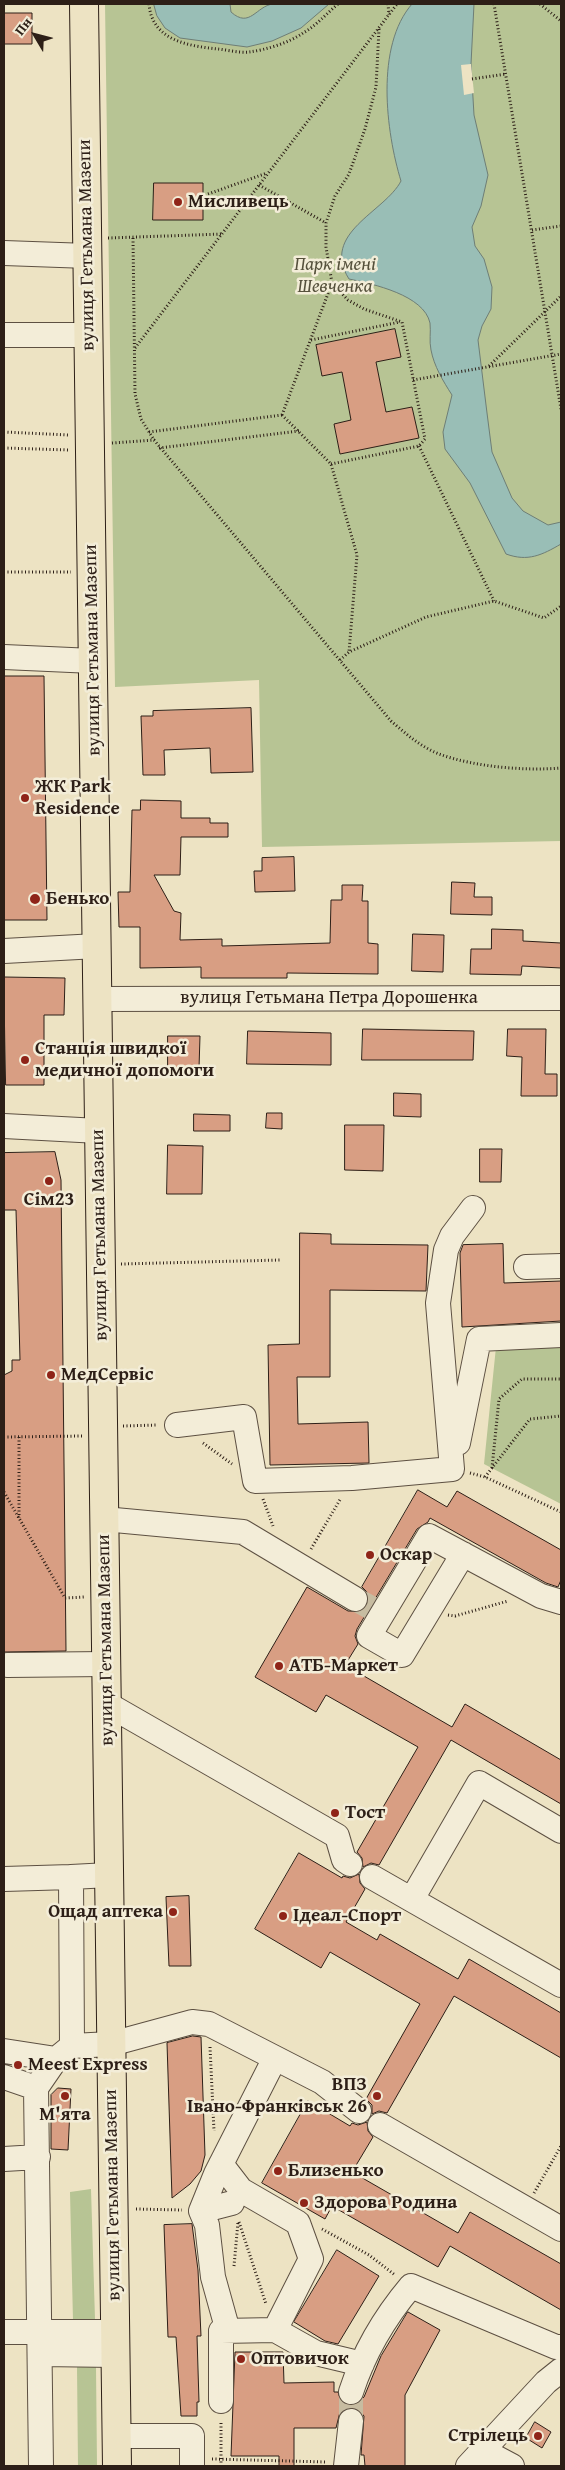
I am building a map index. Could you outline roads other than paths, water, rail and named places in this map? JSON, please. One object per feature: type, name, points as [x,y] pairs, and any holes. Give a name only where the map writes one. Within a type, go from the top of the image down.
[{"type":"main road","name":"вулиця Гетьмана Мазепи","points":[[84,4],[104,1519],[102,1685],[109,1875],[116,2466]]},
{"type":"street","points":[[4,253],[88,256]]},
{"type":"street","points":[[4,335],[89,334]]},
{"type":"street","points":[[4,657],[93,661]]},
{"type":"street","points":[[4,952],[97,946]]},
{"type":"street","name":"вулиця Гетьмана Петра Дорошенка","points":[[97,999],[561,998]]},
{"type":"street","points":[[4,1126],[99,1131]]},
{"type":"street","points":[[452,1469],[438,1303],[446,1250],[452,1236],[473,1208]]},
{"type":"street","points":[[526,1267],[561,1266]]},
{"type":"street","points":[[452,1469],[479,1339],[561,1335]]},
{"type":"street","points":[[177,1425],[244,1417],[255,1481],[352,1478],[452,1469]]},
{"type":"street","points":[[104,1519],[243,1532],[355,1599]]},
{"type":"street","points":[[464,1554],[402,1655],[369,1636],[380,1612],[429,1536],[464,1554],[535,1593],[561,1602]]},
{"type":"street","points":[[7,1665],[102,1685],[337,1836],[344,1860],[350,1864]]},
{"type":"street","points":[[412,1899],[479,1783],[561,1831]]},
{"type":"street","points":[[4,1879],[109,1875]]},
{"type":"street","points":[[41,2466],[36,2088],[64,2053],[71,1877]]},
{"type":"street","points":[[372,1877],[561,1985]]},
{"type":"street","points":[[4,2051],[64,2053],[111,2044],[192,2022],[209,2024],[322,2082],[359,2111]]},
{"type":"street","points":[[228,2331],[213,2277],[207,2225],[201,2211],[221,2164],[275,2058]]},
{"type":"street","points":[[4,2077],[36,2088]]},
{"type":"street","points":[[380,2125],[561,2229]]},
{"type":"street","points":[[4,2159],[38,2157]]},
{"type":"street","points":[[221,2164],[242,2190],[298,2223],[311,2258],[275,2330]]},
{"type":"street","points":[[201,2211],[232,2203]]},
{"type":"street","points":[[351,2392],[373,2339],[390,2311],[411,2286],[556,2347],[561,2347]]},
{"type":"street","points":[[221,2410],[221,2331],[275,2330],[316,2353],[362,2364]]},
{"type":"street","points":[[4,2332],[40,2343],[115,2343]]},
{"type":"street","points":[[475,2458],[546,2382],[561,2370]]},
{"type":"street","points":[[346,2466],[351,2421]]},
{"type":"street","points":[[116,2436],[192,2436],[192,2462]]},
{"type":"street","points":[[475,2458],[512,2466]]},
{"type":"water","points":[[154,4],[230,4],[231,12],[243,18],[253,15],[262,8],[273,4],[329,4],[301,28],[272,41],[247,47],[180,38],[165,28],[157,16]]},
{"type":"water","points":[[412,4],[474,4],[471,64],[474,115],[488,175],[481,206],[472,227],[475,246],[484,259],[492,287],[491,309],[482,326],[478,340],[492,452],[512,498],[523,511],[548,525],[561,522],[561,544],[535,556],[521,557],[506,554],[470,483],[445,449],[443,432],[452,395],[439,373],[432,356],[430,323],[426,313],[408,298],[396,292],[349,279],[342,263],[343,249],[348,236],[358,224],[393,192],[401,181],[391,139],[388,115],[388,66],[400,22]]},
{"type":"tunnel","points":[[355,1599],[377,1611]]},
{"type":"tunnel","points":[[351,2392],[351,2421]]},
{"type":"place","name":"Мисливець","points":[[178,202]]},
{"type":"place","name":"ЖК Park Residence","points":[[25,798]]},
{"type":"place","name":"Бенько","points":[[35,899]]},
{"type":"place","name":"Станція швидкої медичної допомоги","points":[[25,1060]]},
{"type":"place","name":"Сім23","points":[[49,1181]]},
{"type":"place","name":"МедСервіс","points":[[51,1375]]},
{"type":"place","name":"Оскар","points":[[370,1555]]},
{"type":"place","name":"АТБ-Маркет","points":[[279,1666]]},
{"type":"place","name":"Тост","points":[[335,1813]]},
{"type":"place","name":"Ощад аптека","points":[[173,1912]]},
{"type":"place","name":"Ідеал-Спорт","points":[[283,1916]]},
{"type":"place","name":"Meest Express","points":[[18,2065]]},
{"type":"place","name":"М'ята","points":[[65,2096]]},
{"type":"place","name":"ВПЗ Івано-Франківськ 26","points":[[377,2096]]},
{"type":"place","name":"Близенько","points":[[278,2171]]},
{"type":"place","name":"Здорова Родина","points":[[304,2203]]},
{"type":"place","name":"Оптовичок","points":[[241,2359]]},
{"type":"place","name":"Стрілець","points":[[538,2436]]},
{"type":"park label","name":"Парк імені Шевченка","points":[[335,276]]}]
